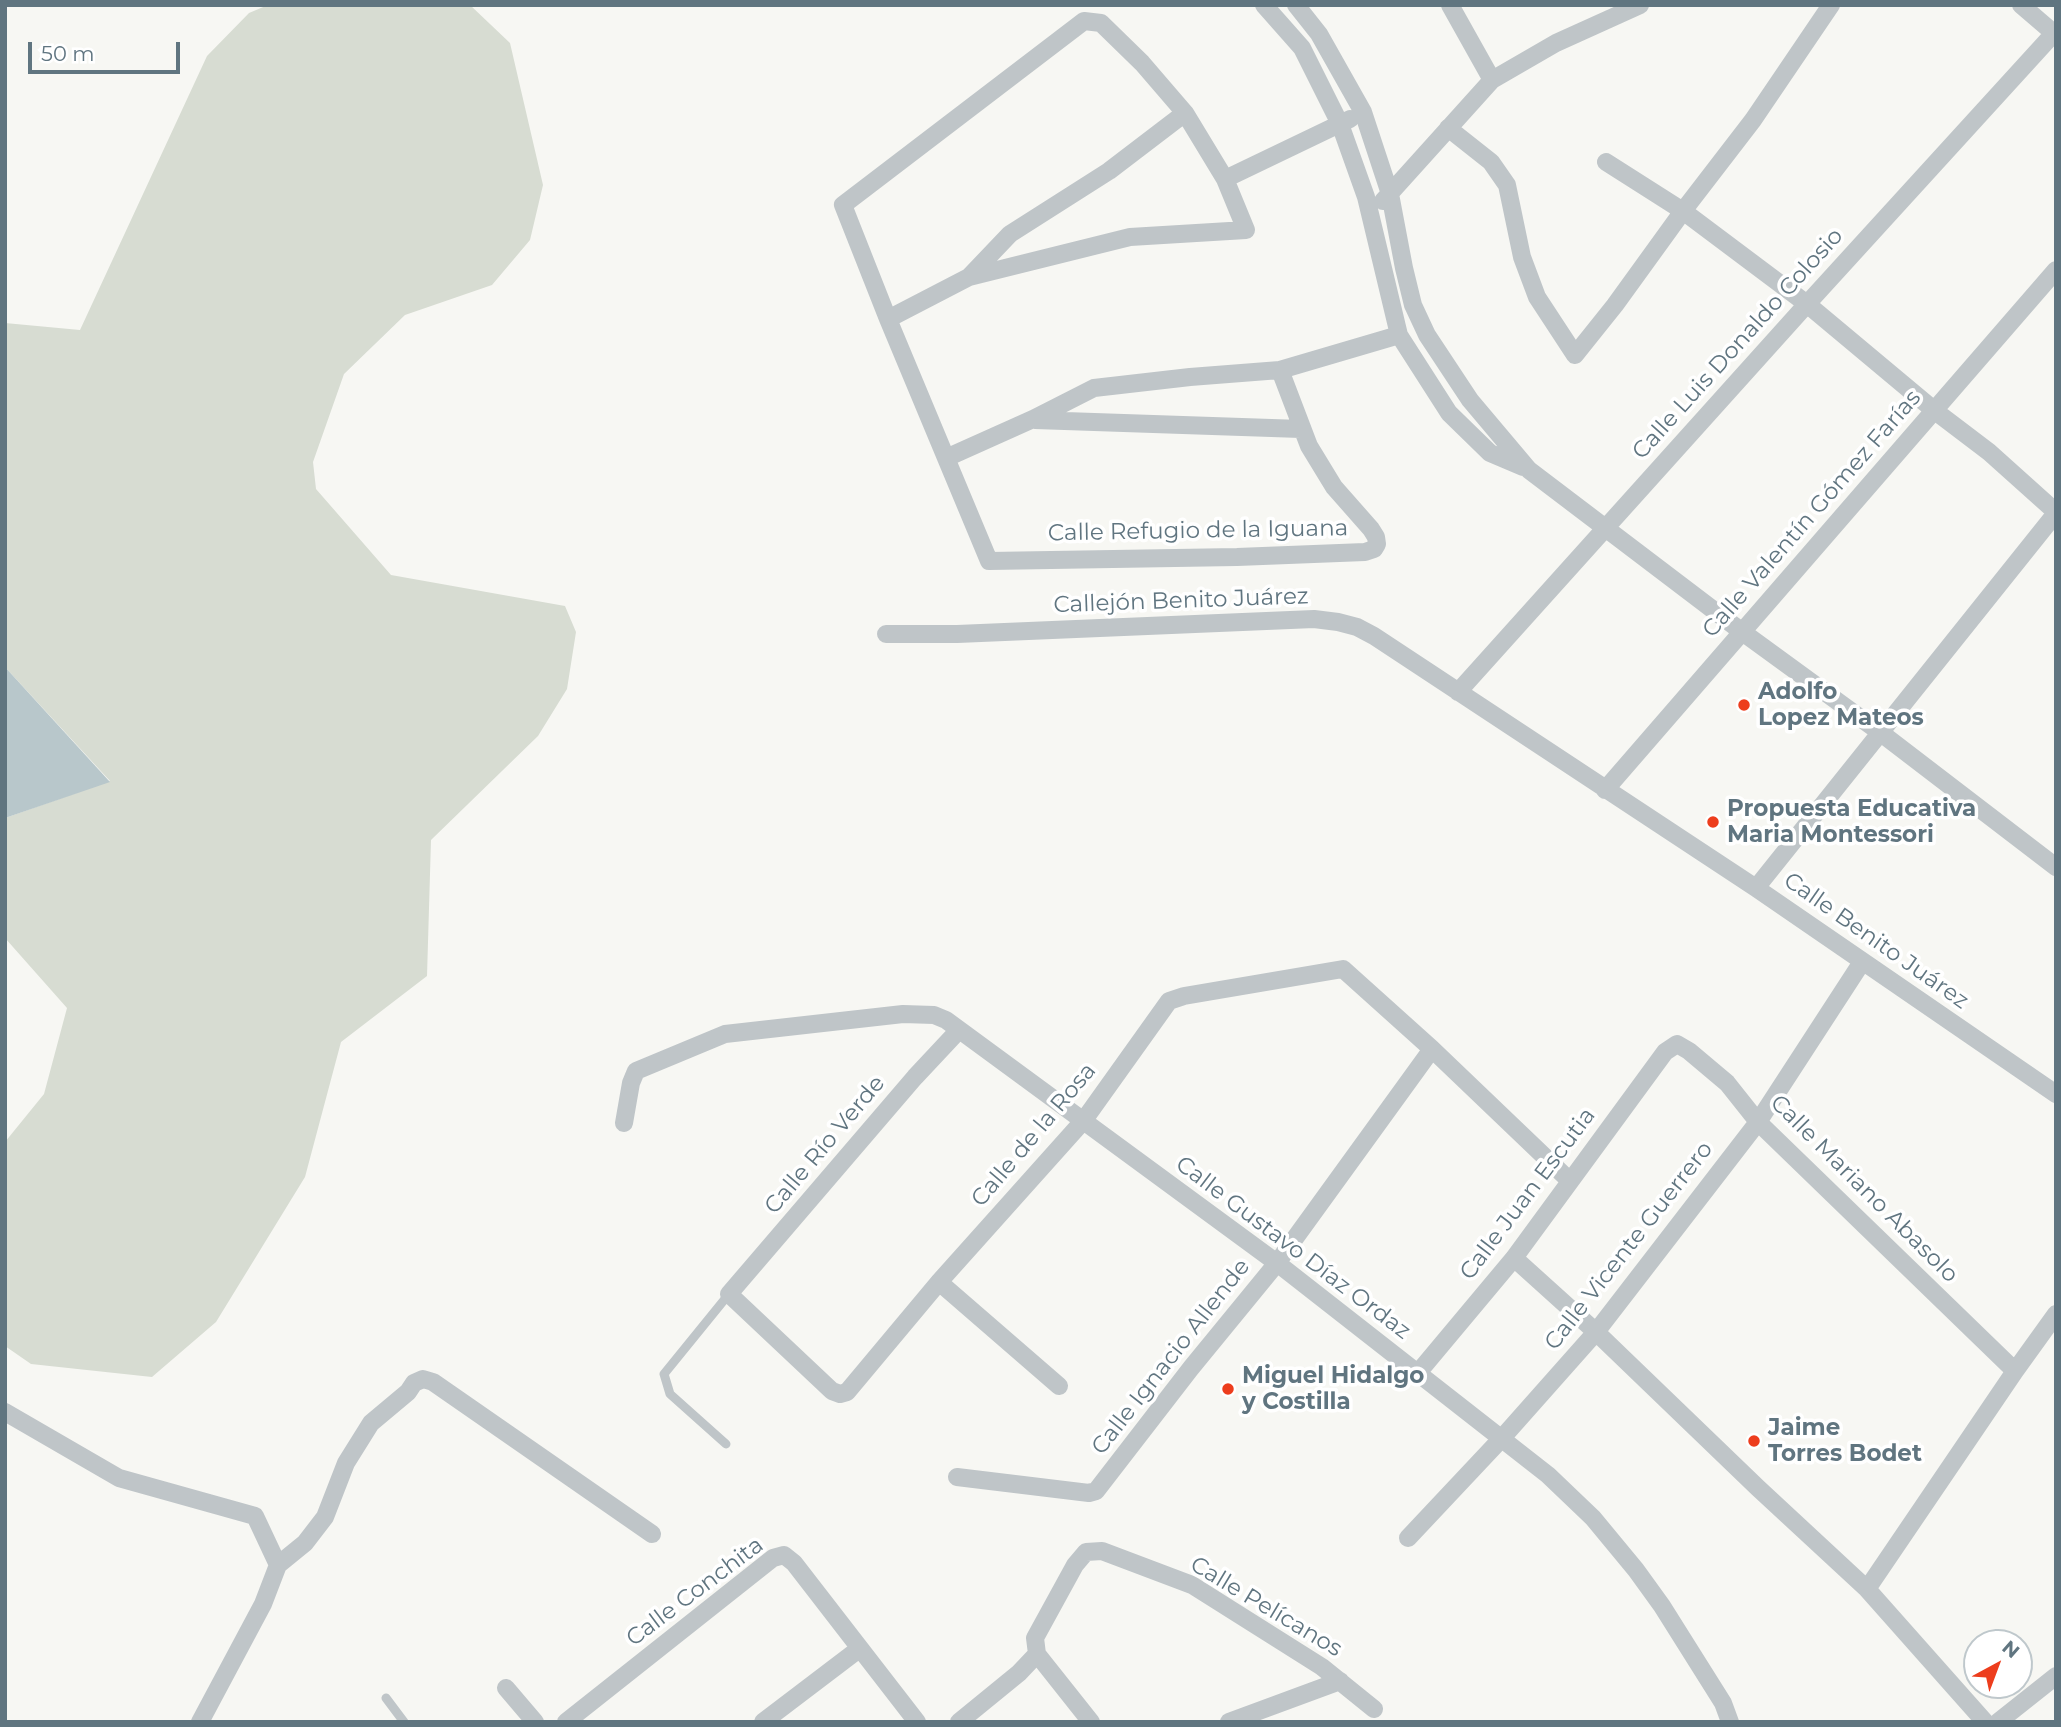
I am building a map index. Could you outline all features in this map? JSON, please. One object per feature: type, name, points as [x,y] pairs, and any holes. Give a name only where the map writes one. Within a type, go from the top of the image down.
[{"type":"street","points":[[1264,5],[1302,48],[1340,124],[1366,197],[1399,335],[1450,412],[1490,453],[1530,470]]},
{"type":"street","points":[[1296,5],[1319,34],[1363,112],[1390,194],[1413,305],[1427,335],[1470,400],[1530,470],[2056,867]]},
{"type":"street","points":[[1450,5],[1492,80]]},
{"type":"street","points":[[1369,215],[1492,80],[1556,43],[1639,5]]},
{"type":"street","points":[[1448,128],[1491,162],[1507,185],[1522,257],[1537,296],[1575,355],[1753,120],[1831,5]]},
{"type":"street","points":[[2021,5],[2055,33]]},
{"type":"street","name":"Calle Refugio de la Iguana","points":[[1185,113],[1142,63],[1101,23],[1084,21],[843,205],[989,561],[1237,557],[1365,552],[1374,549],[1377,544],[1376,537],[1371,529],[1334,487],[1309,446],[1280,370]]},
{"type":"street","name":"Calle Luis Donaldo Colosio","points":[[1458,692],[2055,33]]},
{"type":"street","points":[[1225,179],[1363,112]]},
{"type":"street","points":[[888,318],[969,277],[1130,237],[1246,230],[1225,179],[1185,113],[1109,171],[1010,233],[969,277]]},
{"type":"street","points":[[1606,162],[1683,211],[1807,304],[1935,411],[1989,452],[2056,513],[1756,888]]},
{"type":"street","name":"Calle Valentín Gómez Farías","points":[[1605,790],[2056,270]]},
{"type":"street","points":[[946,458],[1034,419],[1094,388],[1280,370],[1399,335]]},
{"type":"street","points":[[1034,419],[1301,429]]},
{"type":"street","name":"Callejón Benito Juárez","points":[[886,634],[957,634],[1314,619],[1338,622],[1366,632],[1458,692]]},
{"type":"street","name":"Calle Benito Juárez","points":[[1458,692],[1756,888],[2056,1094]]},
{"type":"street","name":"Calle Vicente Guerrero","points":[[1408,1538],[1596,1332],[1758,1122],[1862,962]]},
{"type":"street","name":"Calle de la Rosa","points":[[729,1294],[832,1391],[840,1394],[847,1392],[939,1282],[1084,1121],[1169,1001],[1184,996],[1343,969],[1432,1049]]},
{"type":"street","name":"Calle Gustavo Díaz Ordaz","points":[[624,1123],[631,1083],[636,1071],[725,1034],[904,1014],[934,1015],[946,1020],[1277,1263],[1548,1475],[1592,1518],[1636,1570],[1723,1703],[1730,1722]]},
{"type":"street","name":"Calle Río Verde","points":[[729,1294],[915,1077],[959,1030]]},
{"type":"street","name":"Calle Mariano Abasolo","points":[[1677,1045],[1689,1051],[1727,1083],[1758,1122],[2015,1371]]},
{"type":"street","name":"Calle Juan Escutia","points":[[1416,1374],[1514,1258],[1665,1052],[1677,1045]]},
{"type":"street","points":[[1432,1049],[1570,1181]]},
{"type":"street","name":"Calle Ignacio Allende","points":[[957,1478],[1089,1493],[1096,1491],[1277,1263],[1432,1049]]},
{"type":"street","points":[[1514,1258],[1867,1588],[1984,1722]]},
{"type":"street","points":[[939,1282],[1059,1386]]},
{"type":"street","points":[[1867,1588],[2056,1314]]},
{"type":"street","points":[[200,1722],[263,1604],[278,1565],[305,1543],[325,1517],[346,1463],[371,1423],[408,1392],[414,1383],[423,1379],[433,1382],[652,1534]]},
{"type":"street","points":[[5,1412],[119,1478],[255,1516],[278,1565]]},
{"type":"street","name":"Calle Pelícanos","points":[[1037,1654],[1035,1638],[1075,1565],[1086,1552],[1102,1551],[1192,1585],[1322,1668],[1374,1709]]},
{"type":"street","name":"Calle Conchita","points":[[566,1722],[773,1558],[784,1555],[917,1722]]},
{"type":"street","points":[[763,1722],[859,1648]]},
{"type":"street","points":[[959,1722],[1019,1674],[1037,1654],[1091,1722]]},
{"type":"street","points":[[1998,1722],[2056,1676]]},
{"type":"street","points":[[1229,1722],[1339,1681]]},
{"type":"street","points":[[506,1688],[535,1722]]},
{"type":"lane","points":[[726,1444],[670,1394],[664,1374],[729,1294]]},
{"type":"lane","points":[[386,1698],[404,1722]]},
{"type":"shaded area","points":[[268,5],[470,5],[510,43],[543,185],[530,240],[492,285],[405,315],[344,374],[313,462],[316,489],[391,575],[565,606],[576,632],[567,689],[538,736],[431,840],[427,976],[341,1042],[305,1177],[216,1322],[152,1377],[31,1364],[5,1346],[5,1142],[44,1094],[67,1008],[5,938],[5,818],[110,781],[5,667],[5,323],[80,330],[207,56],[249,13]]},
{"type":"shaded area","points":[[5,667],[110,782],[5,818]]},
{"type":"place","name":"Adolfo Lopez Mateos","points":[[1744,705]]},
{"type":"place","name":"Propuesta Educativa Maria Montessori","points":[[1713,822]]},
{"type":"place","name":"Miguel Hidalgo y Costilla","points":[[1228,1389]]},
{"type":"place","name":"Jaime Torres Bodet","points":[[1754,1441]]}]
